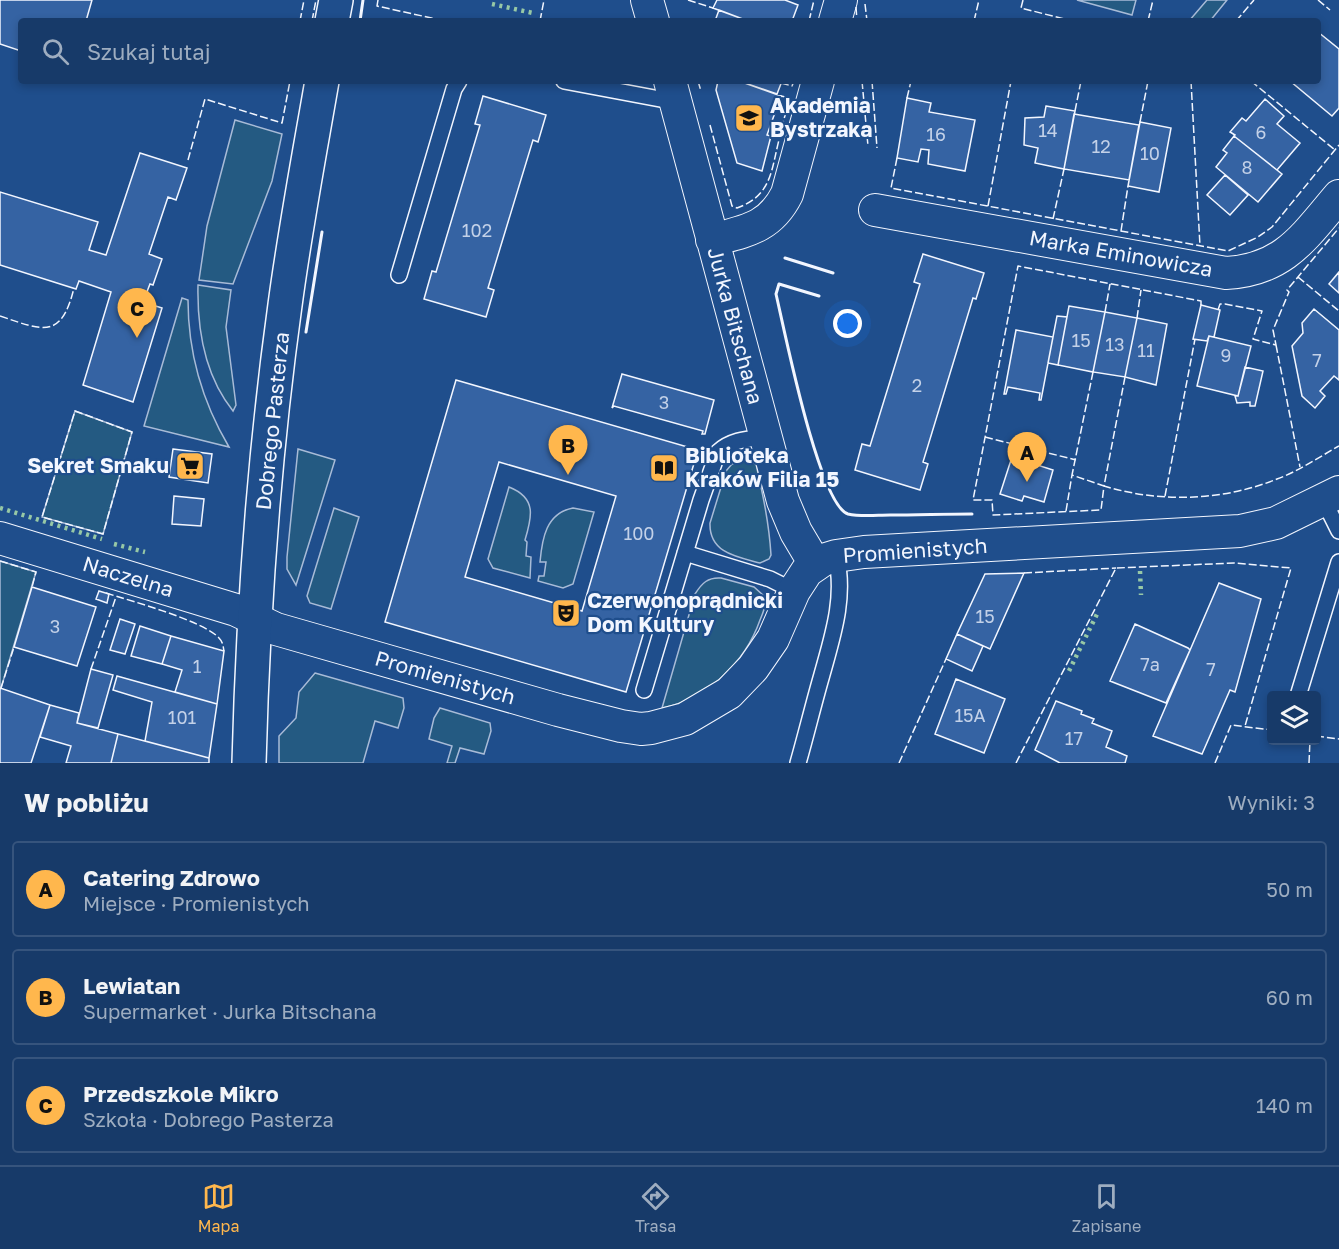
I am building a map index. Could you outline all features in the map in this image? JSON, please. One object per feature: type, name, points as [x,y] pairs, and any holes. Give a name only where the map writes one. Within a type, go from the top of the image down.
[{"type":"street","points":[[333,18],[336,0]]},
{"type":"street","points":[[647,0],[652,18]]},
{"type":"street","points":[[836,18],[841,0]]},
{"type":"street","name":"Dobrego Pasterza","points":[[249,763],[260,546],[285,306],[322,84]]},
{"type":"street","points":[[712,240],[749,230],[779,210],[787,194],[817,84]]},
{"type":"street","name":"Jurka Bitschana","points":[[673,91],[783,501],[796,532],[826,560]]},
{"type":"street","name":"Marka Eminowicza","points":[[875,210],[1226,273],[1258,269],[1278,259],[1303,239],[1339,196]]},
{"type":"street","name":"Promienistych","points":[[255,619],[287,633],[558,710],[641,729],[685,719],[729,693],[753,668],[773,639],[794,591],[807,571],[826,560],[864,552],[1240,531],[1276,523],[1331,496]]},
{"type":"street","name":"Naczelna","points":[[0,538],[236,610],[255,619]]},
{"type":"lane","points":[[399,275],[457,84]]},
{"type":"lane","points":[[597,84],[673,91]]},
{"type":"lane","points":[[644,690],[718,452],[735,442],[764,437]]},
{"type":"lane","points":[[1331,496],[1339,531]]},
{"type":"lane","points":[[685,553],[770,579],[794,591]]},
{"type":"lane","points":[[798,763],[840,604],[841,582],[826,560]]},
{"type":"lane","points":[[1300,691],[1339,562]]},
{"type":"shaded area","points":[[1077,0],[1136,0],[1132,15]]},
{"type":"shaded area","points":[[1207,0],[1227,0],[1212,18],[1192,18]]},
{"type":"shaded area","points":[[235,120],[282,134],[272,181],[233,284],[199,280],[207,226]]},
{"type":"shaded area","points":[[198,285],[231,290],[226,327],[236,405],[233,411],[215,382],[204,351],[199,319]]},
{"type":"shaded area","points":[[182,298],[188,300],[191,339],[199,377],[212,413],[229,447],[144,426]]},
{"type":"shaded area","points":[[75,411],[132,432],[103,534],[42,517]]},
{"type":"shaded area","points":[[298,449],[335,460],[296,585],[287,569],[287,557]]},
{"type":"shaded area","points":[[746,460],[756,464],[769,532],[771,555],[769,559],[760,563],[726,552],[714,541],[711,533],[710,523],[726,471],[732,464]]},
{"type":"shaded area","points":[[509,487],[524,497],[530,509],[525,540],[527,542],[526,556],[531,557],[530,578],[493,568],[488,559]]},
{"type":"shaded area","points":[[334,508],[359,517],[331,609],[310,603],[307,596]]},
{"type":"shaded area","points":[[573,508],[594,512],[573,584],[563,588],[538,581],[539,576],[544,576],[546,562],[540,562],[547,528],[557,515]]},
{"type":"shaded area","points":[[0,561],[36,572],[1,688],[0,688]]},
{"type":"shaded area","points":[[721,578],[754,587],[765,597],[764,609],[753,636],[745,651],[734,664],[709,688],[679,703],[662,708],[695,594],[706,582]]},
{"type":"shaded area","points":[[315,673],[403,698],[404,708],[398,728],[375,721],[363,763],[279,763],[279,736],[296,718],[299,692]]},
{"type":"shaded area","points":[[440,708],[490,723],[491,731],[484,754],[460,748],[455,763],[447,763],[452,746],[429,739],[434,718]]},
{"type":"building","points":[[0,0],[92,0],[87,18],[18,18],[18,50],[0,44]]},
{"type":"building","points":[[717,0],[785,0],[798,5],[793,18],[740,18],[713,8]]},
{"type":"building","points":[[719,10],[740,18],[716,18]]},
{"type":"building","points":[[1321,34],[1339,49],[1339,108],[1332,116],[1294,84],[1321,84]]},
{"type":"building","name":"Akademia Bystrzaka","points":[[717,84],[747,84],[781,96],[767,135],[771,136],[762,171],[737,163],[716,90]]},
{"type":"building","points":[[748,84],[781,84],[777,94]]},
{"type":"building","points":[[483,96],[546,115],[538,142],[533,140],[488,288],[494,290],[486,317],[424,299],[432,271],[436,272],[480,125],[475,124]]},
{"type":"building","points":[[907,98],[931,103],[929,112],[975,120],[965,171],[928,164],[929,150],[921,149],[918,162],[897,158]]},
{"type":"building","points":[[1265,99],[1284,116],[1277,124],[1300,143],[1277,170],[1230,132],[1242,118],[1246,121]]},
{"type":"building","points":[[1046,106],[1075,111],[1064,169],[1035,163],[1038,148],[1024,145],[1025,118],[1044,117]]},
{"type":"building","points":[[1074,114],[1139,125],[1129,180],[1064,169]]},
{"type":"building","points":[[1140,122],[1171,128],[1159,192],[1128,186]]},
{"type":"building","points":[[1234,136],[1282,174],[1258,202],[1216,167],[1227,153],[1223,150]]},
{"type":"building","points":[[140,153],[187,168],[176,200],[168,197],[149,254],[162,259],[153,285],[150,284],[143,302],[162,308],[133,402],[83,385],[111,292],[79,281],[76,289],[0,265],[0,192],[98,222],[89,250],[106,255]]},
{"type":"building","points":[[1225,175],[1248,195],[1230,215],[1207,195]]},
{"type":"building","points":[[923,254],[984,273],[976,299],[973,298],[923,462],[928,464],[920,490],[855,470],[862,444],[870,446],[920,284],[914,282]]},
{"type":"building","points":[[1339,272],[1339,293],[1329,284]]},
{"type":"building","points":[[1201,305],[1220,310],[1214,337],[1209,336],[1207,341],[1193,339]]},
{"type":"building","points":[[1069,306],[1105,312],[1093,372],[1058,365]]},
{"type":"building","points":[[1314,309],[1339,330],[1339,380],[1334,376],[1320,391],[1325,396],[1315,408],[1302,396],[1292,346],[1303,333],[1302,323]]},
{"type":"building","points":[[1105,312],[1137,318],[1125,377],[1093,372]]},
{"type":"building","points":[[1057,316],[1067,317],[1058,365],[1048,363]]},
{"type":"building","points":[[1137,318],[1167,324],[1156,385],[1125,377]]},
{"type":"building","points":[[1016,330],[1053,337],[1041,400],[1039,400],[1040,393],[1008,387],[1004,394]]},
{"type":"building","points":[[1209,336],[1251,346],[1238,396],[1197,386]]},
{"type":"building","points":[[1245,367],[1263,371],[1255,406],[1250,406],[1250,402],[1237,403],[1235,396],[1238,396]]},
{"type":"building","points":[[622,374],[714,400],[705,434],[702,434],[703,431],[614,406],[612,408]]},
{"type":"building","points":[[456,380],[698,450],[626,692],[385,622]],"holes":[[[499,462],[616,496],[582,611],[465,577]]]},
{"type":"building","name":"Sekret Smaku","points":[[173,449],[212,454],[208,483],[169,477]]},
{"type":"building","points":[[1012,457],[1053,470],[1044,502],[1024,496],[1022,501],[1000,494]]},
{"type":"building","points":[[174,496],[204,499],[201,526],[172,524]]},
{"type":"building","points":[[1024,573],[990,649],[957,634],[985,574]]},
{"type":"building","points":[[1219,583],[1261,599],[1235,692],[1230,690],[1202,754],[1153,736]]},
{"type":"building","points":[[32,587],[96,607],[77,666],[14,647]]},
{"type":"building","points":[[99,591],[109,594],[107,603],[96,599]]},
{"type":"building","points":[[120,619],[135,624],[125,654],[110,650]]},
{"type":"building","points":[[1135,624],[1190,650],[1166,703],[1110,681]]},
{"type":"building","points":[[140,626],[171,636],[162,664],[131,656]]},
{"type":"building","points":[[957,634],[983,646],[972,671],[946,659]]},
{"type":"building","points":[[171,636],[224,651],[217,704],[175,692],[182,670],[162,664]]},
{"type":"building","points":[[91,669],[113,675],[98,728],[77,723]]},
{"type":"building","points":[[117,676],[217,704],[209,758],[145,741],[152,702],[113,690]]},
{"type":"building","points":[[956,679],[1005,699],[984,753],[935,734]]},
{"type":"building","points":[[0,688],[50,705],[31,763],[0,763]]},
{"type":"building","points":[[1056,701],[1082,711],[1081,714],[1094,719],[1092,723],[1112,731],[1106,747],[1127,756],[1125,763],[1060,763],[1035,750]]},
{"type":"building","points":[[50,705],[79,713],[77,723],[118,734],[111,763],[66,763],[71,746],[40,737]]},
{"type":"building","points":[[118,734],[209,758],[209,763],[111,763]]},
{"type":"hedge","points":[[492,4],[533,13]]},
{"type":"hedge","points":[[0,508],[102,539]]},
{"type":"hedge","points":[[114,544],[145,552]]},
{"type":"hedge","points":[[1140,571],[1141,595]]},
{"type":"hedge","points":[[1069,671],[1098,612]]},
{"type":"fence","points":[[301,18],[304,0]]},
{"type":"fence","points":[[313,18],[316,0]]},
{"type":"fence","points":[[378,0],[377,6],[431,18]]},
{"type":"fence","points":[[541,18],[544,0]]},
{"type":"fence","points":[[688,0],[713,8]]},
{"type":"fence","points":[[810,18],[814,0]]},
{"type":"fence","points":[[975,18],[979,0]]},
{"type":"fence","points":[[1023,0],[1021,8],[1060,18]]},
{"type":"fence","points":[[1149,18],[1153,0]]},
{"type":"fence","points":[[1239,18],[1254,0]]},
{"type":"fence","points":[[1318,0],[1330,10]]},
{"type":"fence","points":[[865,4],[867,18]]},
{"type":"fence","points":[[856,7],[857,18]]},
{"type":"fence","points":[[188,160],[205,99],[282,123],[289,84]]},
{"type":"fence","points":[[699,84],[701,91]]},
{"type":"fence","points":[[785,84],[792,86],[793,84]]},
{"type":"fence","points":[[862,84],[868,146]]},
{"type":"fence","points":[[872,84],[877,148]]},
{"type":"fence","points":[[907,98],[910,84]]},
{"type":"fence","points":[[988,206],[1010,84]]},
{"type":"fence","points":[[1075,111],[1080,84]]},
{"type":"fence","points":[[1140,122],[1147,84]]},
{"type":"fence","points":[[1191,84],[1200,246]]},
{"type":"fence","points":[[1255,84],[1335,150]]},
{"type":"fence","points":[[781,96],[790,98],[782,126]]},
{"type":"fence","points":[[710,125],[732,206],[737,208],[758,196],[769,180],[780,136],[773,134]]},
{"type":"fence","points":[[897,158],[891,188],[1228,251],[1258,237],[1272,227],[1339,145]]},
{"type":"fence","points":[[1053,219],[1064,169]]},
{"type":"fence","points":[[1121,231],[1128,186]]},
{"type":"fence","points":[[1218,310],[1220,304],[1225,304],[1262,311],[1253,339],[1276,345],[1273,330],[1289,292],[1287,290],[1339,228]]},
{"type":"fence","points":[[1201,305],[1201,301],[1018,266],[973,500],[992,500],[993,515],[1101,510],[1104,486],[1169,497],[1235,492],[1277,479],[1339,446]]},
{"type":"fence","points":[[1298,277],[1339,311]]},
{"type":"fence","points":[[1105,312],[1110,284]]},
{"type":"fence","points":[[0,316],[38,327],[56,324],[63,317],[74,288]]},
{"type":"fence","points":[[1137,318],[1141,290]]},
{"type":"fence","points":[[1165,496],[1195,339]]},
{"type":"fence","points":[[1276,345],[1300,467]]},
{"type":"fence","points":[[1093,372],[1072,475],[1104,486],[1125,377]]},
{"type":"fence","points":[[75,411],[132,432],[103,534],[42,517],[75,411]]},
{"type":"fence","points":[[985,437],[1076,460]]},
{"type":"fence","points":[[1066,511],[1072,475]]},
{"type":"fence","points":[[0,561],[36,572],[32,587]]},
{"type":"fence","points":[[1016,763],[1116,568],[1234,563],[1291,568],[1245,726]]},
{"type":"fence","points":[[1024,573],[1116,568]]},
{"type":"fence","points":[[106,593],[199,625],[219,638],[224,651]]},
{"type":"fence","points":[[91,669],[116,597]]},
{"type":"fence","points":[[1,688],[14,647]]},
{"type":"fence","points":[[899,763],[946,659]]},
{"type":"fence","points":[[1215,763],[1231,725],[1267,729]]},
{"type":"fence","points":[[1321,737],[1339,739]]},
{"type":"fence","points":[[1309,763],[1310,745]]},
{"type":"wall","points":[[360,18],[363,0]]},
{"type":"wall","points":[[306,332],[322,232]]},
{"type":"wall","points":[[785,258],[833,273]]},
{"type":"wall","points":[[819,296],[779,284],[776,294],[804,413],[826,481],[837,503],[848,514],[858,515],[972,514]]},
{"type":"place","name":"Akademia Bystrzaka","points":[[749,118]]},
{"type":"place","name":"Przedszkole Mikro","points":[[137,338]]},
{"type":"place","name":"Sekret Smaku","points":[[190,466]]},
{"type":"place","name":"Biblioteka Kraków Filia 15","points":[[664,468]]},
{"type":"place","name":"Lewiatan","points":[[568,475]]},
{"type":"place","name":"Catering Zdrowo","points":[[1027,482]]},
{"type":"place","name":"Czerwonoprądnicki Dom Kultury","points":[[566,613]]}]
